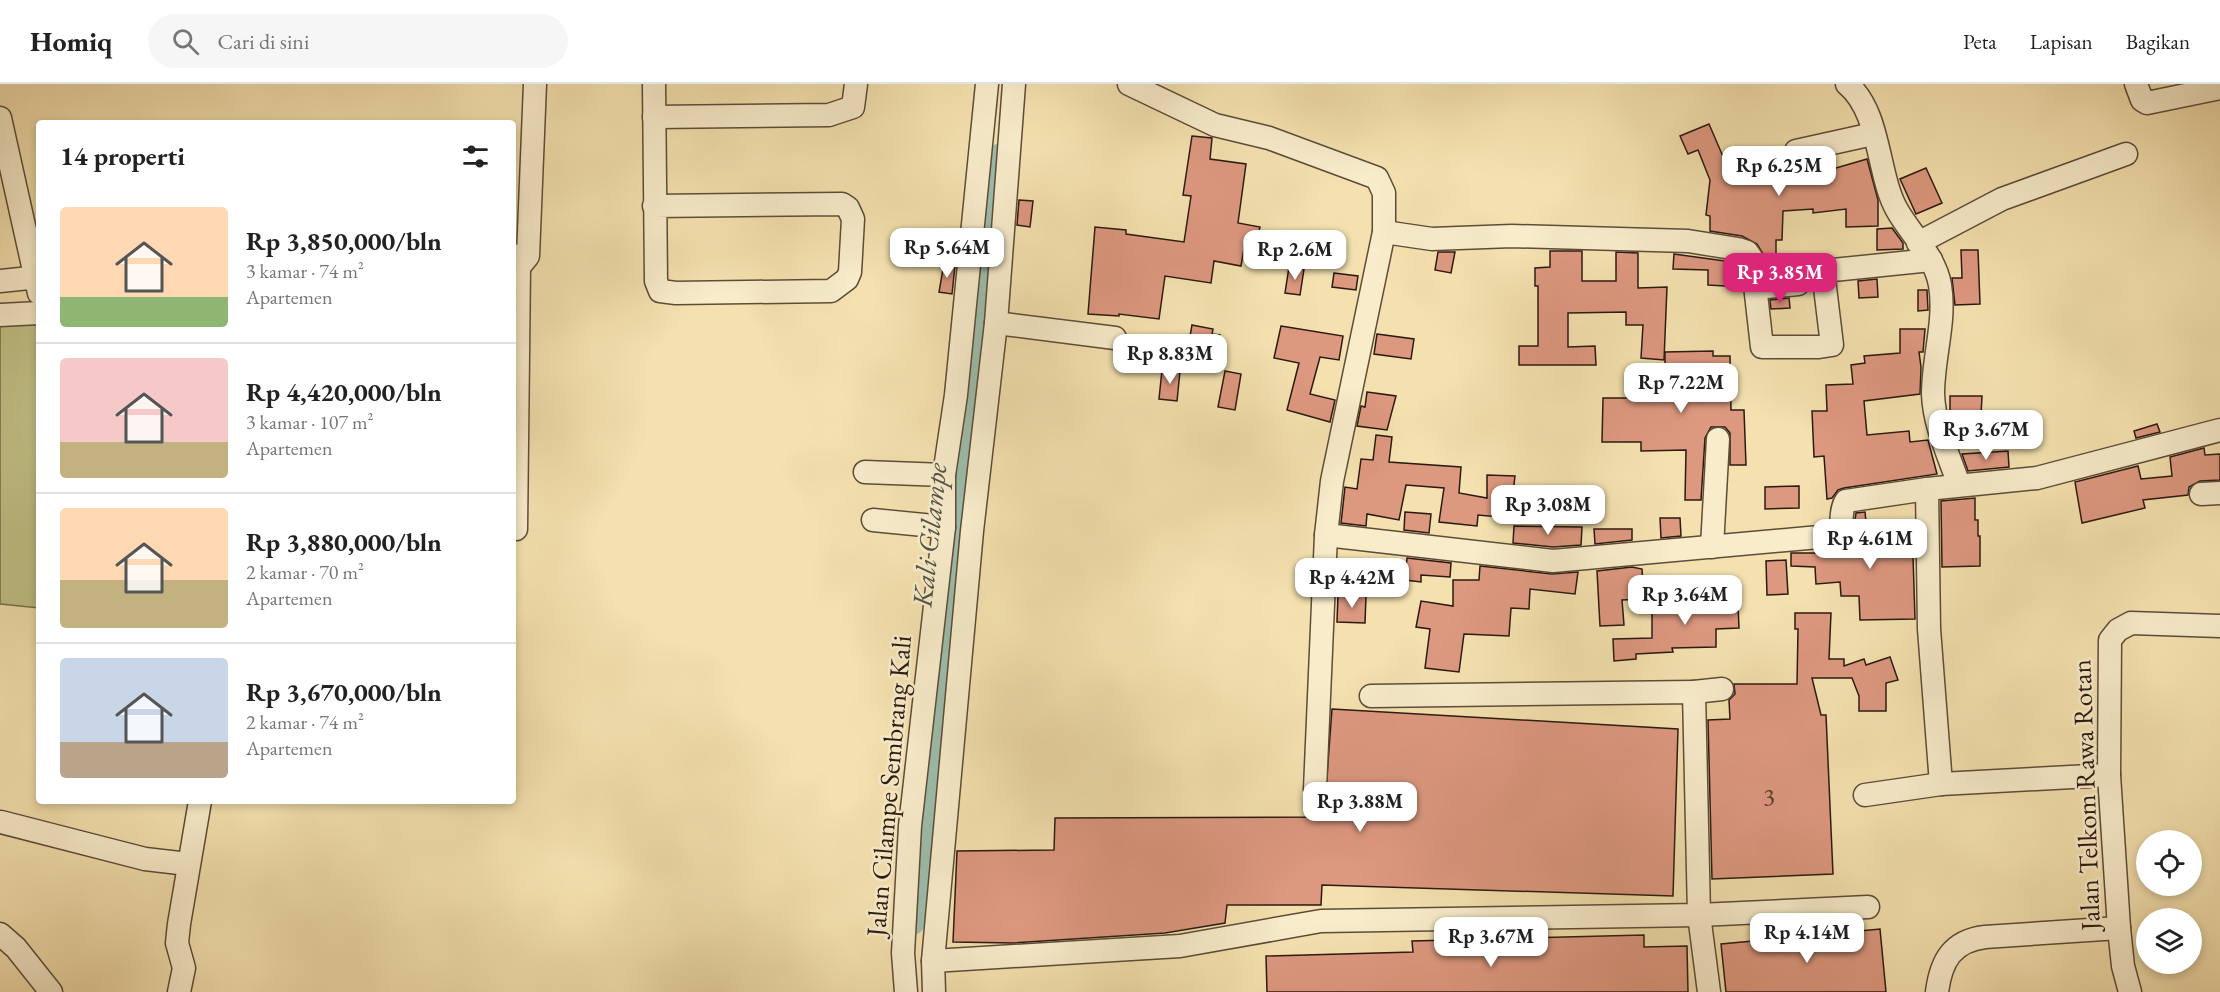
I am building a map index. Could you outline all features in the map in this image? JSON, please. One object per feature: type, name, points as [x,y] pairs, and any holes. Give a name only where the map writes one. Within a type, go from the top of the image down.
[{"type":"street","points":[[516,195],[523,84]]},
{"type":"street","points":[[516,263],[528,256],[535,84]]},
{"type":"street","points":[[654,84],[654,206],[656,281],[660,291],[665,293],[831,291],[847,279],[850,273],[853,219],[848,208],[842,204],[654,206]]},
{"type":"street","points":[[654,117],[830,115],[853,106],[856,84]]},
{"type":"street","name":"Jalan Cilampe Sembrang Kali","points":[[906,992],[903,953],[910,826],[944,527],[944,475],[956,395],[987,84]]},
{"type":"street","points":[[934,992],[933,961],[972,531],[996,323],[1014,84]]},
{"type":"street","points":[[1129,84],[1215,125],[1269,138],[1377,178],[1384,192],[1384,232],[1332,481],[1326,535],[1315,789]]},
{"type":"street","points":[[1847,84],[1854,90],[1874,134],[1896,208],[1937,272],[1941,297],[1934,378],[1935,414],[1959,486]]},
{"type":"street","points":[[2136,84],[2142,100],[2147,103],[2220,88]]},
{"type":"street","points":[[0,118],[4,155],[36,275]]},
{"type":"street","points":[[1796,151],[1874,134]]},
{"type":"street","points":[[1755,288],[1798,284],[1798,270],[1815,267],[1823,271],[1924,252],[2002,199],[2126,154]]},
{"type":"street","points":[[1384,232],[1432,239],[1512,236],[1688,241],[1747,252],[1752,259],[1762,347],[1810,348],[1832,345],[1823,271]]},
{"type":"street","points":[[0,281],[36,283]]},
{"type":"street","points":[[0,315],[36,313]]},
{"type":"street","points":[[996,323],[1115,338]]},
{"type":"street","points":[[1326,535],[1553,561],[1838,534],[1846,501],[1927,489],[2037,478],[2220,430]]},
{"type":"street","points":[[1712,547],[1718,439]]},
{"type":"street","points":[[865,472],[944,475]]},
{"type":"street","points":[[1927,489],[1929,629],[1941,784]]},
{"type":"street","points":[[873,520],[944,527]]},
{"type":"street","name":"Jalan Telkom Rawa Rotan","points":[[2130,992],[2123,966],[2119,928],[2109,775],[2110,640],[2118,630],[2132,623],[2220,626]]},
{"type":"street","points":[[1371,696],[1694,692],[1722,689]]},
{"type":"street","points":[[1694,692],[1699,915],[1709,992]]},
{"type":"street","points":[[1865,795],[1941,784],[2109,775]]},
{"type":"street","points":[[179,992],[184,968],[177,943],[199,804]]},
{"type":"street","points":[[0,816],[0,822],[145,859],[188,864]]},
{"type":"street","points":[[933,961],[1180,946],[1321,921],[1699,915],[1868,907]]},
{"type":"street","points":[[1937,992],[1944,962],[1951,950],[1964,942],[1985,937],[2119,928]]},
{"type":"street","points":[[0,934],[16,948],[51,992]]},
{"type":"green space","points":[[36,320],[36,608],[0,604],[0,323]]},
{"type":"building","points":[[1709,124],[1734,182],[1790,182],[1790,178],[1830,176],[1829,170],[1867,159],[1878,200],[1878,226],[1846,227],[1846,209],[1813,213],[1813,209],[1783,211],[1782,240],[1776,240],[1776,273],[1767,273],[1765,257],[1757,244],[1742,236],[1710,231],[1710,216],[1706,215],[1710,180],[1698,150],[1688,154],[1680,136]]},
{"type":"building","points":[[1192,136],[1212,138],[1210,159],[1246,164],[1238,223],[1260,227],[1256,245],[1245,243],[1241,266],[1214,261],[1211,283],[1165,276],[1159,319],[1119,314],[1119,316],[1088,314],[1095,227],[1126,230],[1126,234],[1184,242],[1191,196],[1183,195]]},
{"type":"building","points":[[1926,168],[1942,203],[1916,214],[1900,179]]},
{"type":"building","points":[[1019,200],[1033,201],[1030,227],[1017,225]]},
{"type":"building","points":[[1892,228],[1903,243],[1903,249],[1877,250],[1877,229]]},
{"type":"building","points":[[1961,250],[1978,250],[1980,304],[1955,305],[1952,278],[1962,278]]},
{"type":"building","points":[[1550,251],[1582,251],[1582,281],[1616,281],[1616,252],[1638,253],[1638,288],[1667,287],[1664,360],[1641,358],[1643,325],[1626,325],[1626,312],[1568,313],[1568,347],[1595,346],[1596,365],[1519,365],[1519,346],[1538,346],[1538,286],[1535,286],[1535,268],[1550,267]]},
{"type":"building","points":[[1438,252],[1455,252],[1451,273],[1435,270]]},
{"type":"building","points":[[1674,254],[1739,263],[1742,287],[1708,285],[1708,270],[1673,269]]},
{"type":"building","points":[[944,263],[955,265],[952,294],[939,292]]},
{"type":"building","points":[[1289,267],[1304,269],[1300,295],[1285,293]]},
{"type":"building","points":[[1334,273],[1358,276],[1356,290],[1332,287]]},
{"type":"building","points":[[1877,279],[1878,297],[1859,298],[1858,281]]},
{"type":"building","points":[[1918,290],[1927,290],[1928,310],[1918,311]]},
{"type":"building","points":[[1789,298],[1790,308],[1771,309],[1770,300]]},
{"type":"building","points":[[1192,325],[1213,329],[1212,334],[1220,335],[1216,358],[1187,353]]},
{"type":"building","points":[[1281,326],[1343,336],[1339,360],[1320,357],[1310,394],[1335,400],[1330,422],[1287,410],[1299,363],[1274,358]]},
{"type":"building","points":[[1900,329],[1925,329],[1923,352],[1919,352],[1920,394],[1864,401],[1867,435],[1909,431],[1910,442],[1928,440],[1937,474],[1844,488],[1838,490],[1832,498],[1827,499],[1824,456],[1814,457],[1812,411],[1827,411],[1826,385],[1853,384],[1851,365],[1865,363],[1864,356],[1900,353]]},
{"type":"building","points":[[1377,334],[1414,339],[1411,359],[1374,354]]},
{"type":"building","points":[[1713,351],[1713,356],[1730,356],[1731,410],[1744,410],[1746,465],[1730,465],[1730,433],[1725,427],[1711,427],[1705,438],[1701,500],[1685,500],[1686,450],[1641,451],[1641,442],[1602,442],[1603,398],[1637,398],[1637,389],[1665,389],[1665,352]]},
{"type":"building","points":[[1162,370],[1180,371],[1177,401],[1159,399]]},
{"type":"building","points":[[1225,371],[1241,374],[1235,410],[1218,407]]},
{"type":"building","points":[[1367,392],[1396,396],[1387,430],[1357,426],[1361,406],[1365,407]]},
{"type":"building","points":[[1950,396],[1982,396],[1981,415],[1950,415]]},
{"type":"building","points":[[2157,424],[2160,432],[2136,438],[2134,431]]},
{"type":"building","points":[[1376,435],[1392,437],[1389,462],[1461,467],[1459,493],[1487,498],[1487,475],[1515,476],[1510,518],[1478,515],[1477,526],[1439,522],[1444,488],[1406,485],[1399,520],[1367,514],[1366,526],[1341,523],[1345,487],[1357,489],[1361,459],[1373,460]]},
{"type":"building","points":[[2204,448],[2205,455],[2220,454],[2220,480],[2200,481],[2189,487],[2188,495],[2143,500],[2145,508],[2082,523],[2075,482],[2138,466],[2141,479],[2172,476],[2170,457]]},
{"type":"building","points":[[2008,451],[2009,467],[1968,471],[1962,454]]},
{"type":"building","points":[[1799,486],[1799,508],[1765,509],[1765,487]]},
{"type":"building","points":[[1975,498],[1975,520],[1978,520],[1978,536],[1980,536],[1980,566],[1942,567],[1941,501]]},
{"type":"building","points":[[1405,512],[1431,514],[1429,533],[1404,530]]},
{"type":"building","points":[[1865,512],[1867,532],[1912,526],[1915,619],[1860,620],[1859,596],[1841,596],[1840,582],[1816,584],[1815,567],[1791,566],[1791,553],[1820,553],[1820,550],[1846,545],[1853,533],[1856,513]]},
{"type":"building","points":[[1660,518],[1680,518],[1681,536],[1661,538]]},
{"type":"building","points":[[1514,526],[1582,527],[1581,545],[1553,547],[1513,543]]},
{"type":"building","points":[[1594,529],[1632,529],[1632,540],[1595,544]]},
{"type":"building","points":[[1407,558],[1451,563],[1450,577],[1421,575],[1421,582],[1405,580]]},
{"type":"building","points":[[1786,560],[1788,594],[1767,595],[1766,561]]},
{"type":"building","points":[[1480,566],[1552,574],[1578,572],[1575,594],[1530,589],[1529,609],[1511,608],[1509,636],[1464,634],[1459,672],[1425,668],[1430,629],[1416,627],[1421,601],[1453,606],[1453,580],[1479,580]]},
{"type":"building","points":[[1632,567],[1642,569],[1644,599],[1622,600],[1624,625],[1600,626],[1597,571]]},
{"type":"building","points":[[1714,583],[1737,583],[1739,628],[1716,629],[1716,647],[1672,648],[1673,652],[1636,654],[1636,659],[1614,661],[1613,639],[1652,638],[1652,607],[1714,606]]},
{"type":"building","points":[[1338,595],[1366,596],[1365,623],[1337,622]]},
{"type":"building","points":[[1795,613],[1831,613],[1829,659],[1844,659],[1844,666],[1864,659],[1866,665],[1890,657],[1898,680],[1886,683],[1886,711],[1859,711],[1859,696],[1852,678],[1812,678],[1821,715],[1826,715],[1833,874],[1712,879],[1708,720],[1730,719],[1729,700],[1735,694],[1734,684],[1797,684],[1798,629],[1795,629]]},
{"type":"building","points":[[1332,709],[1678,729],[1673,896],[1322,885],[1321,905],[1227,905],[1225,923],[1165,933],[1013,943],[953,942],[957,851],[1054,850],[1055,818],[1324,817]]},
{"type":"building","points":[[1880,929],[1886,992],[1726,992],[1721,944]]},
{"type":"building","points":[[1644,935],[1644,947],[1687,946],[1688,992],[1267,992],[1266,956],[1413,952],[1412,941]]},
{"type":"waterway","name":"Kali Cilampe","points":[[915,925],[998,153]]}]
